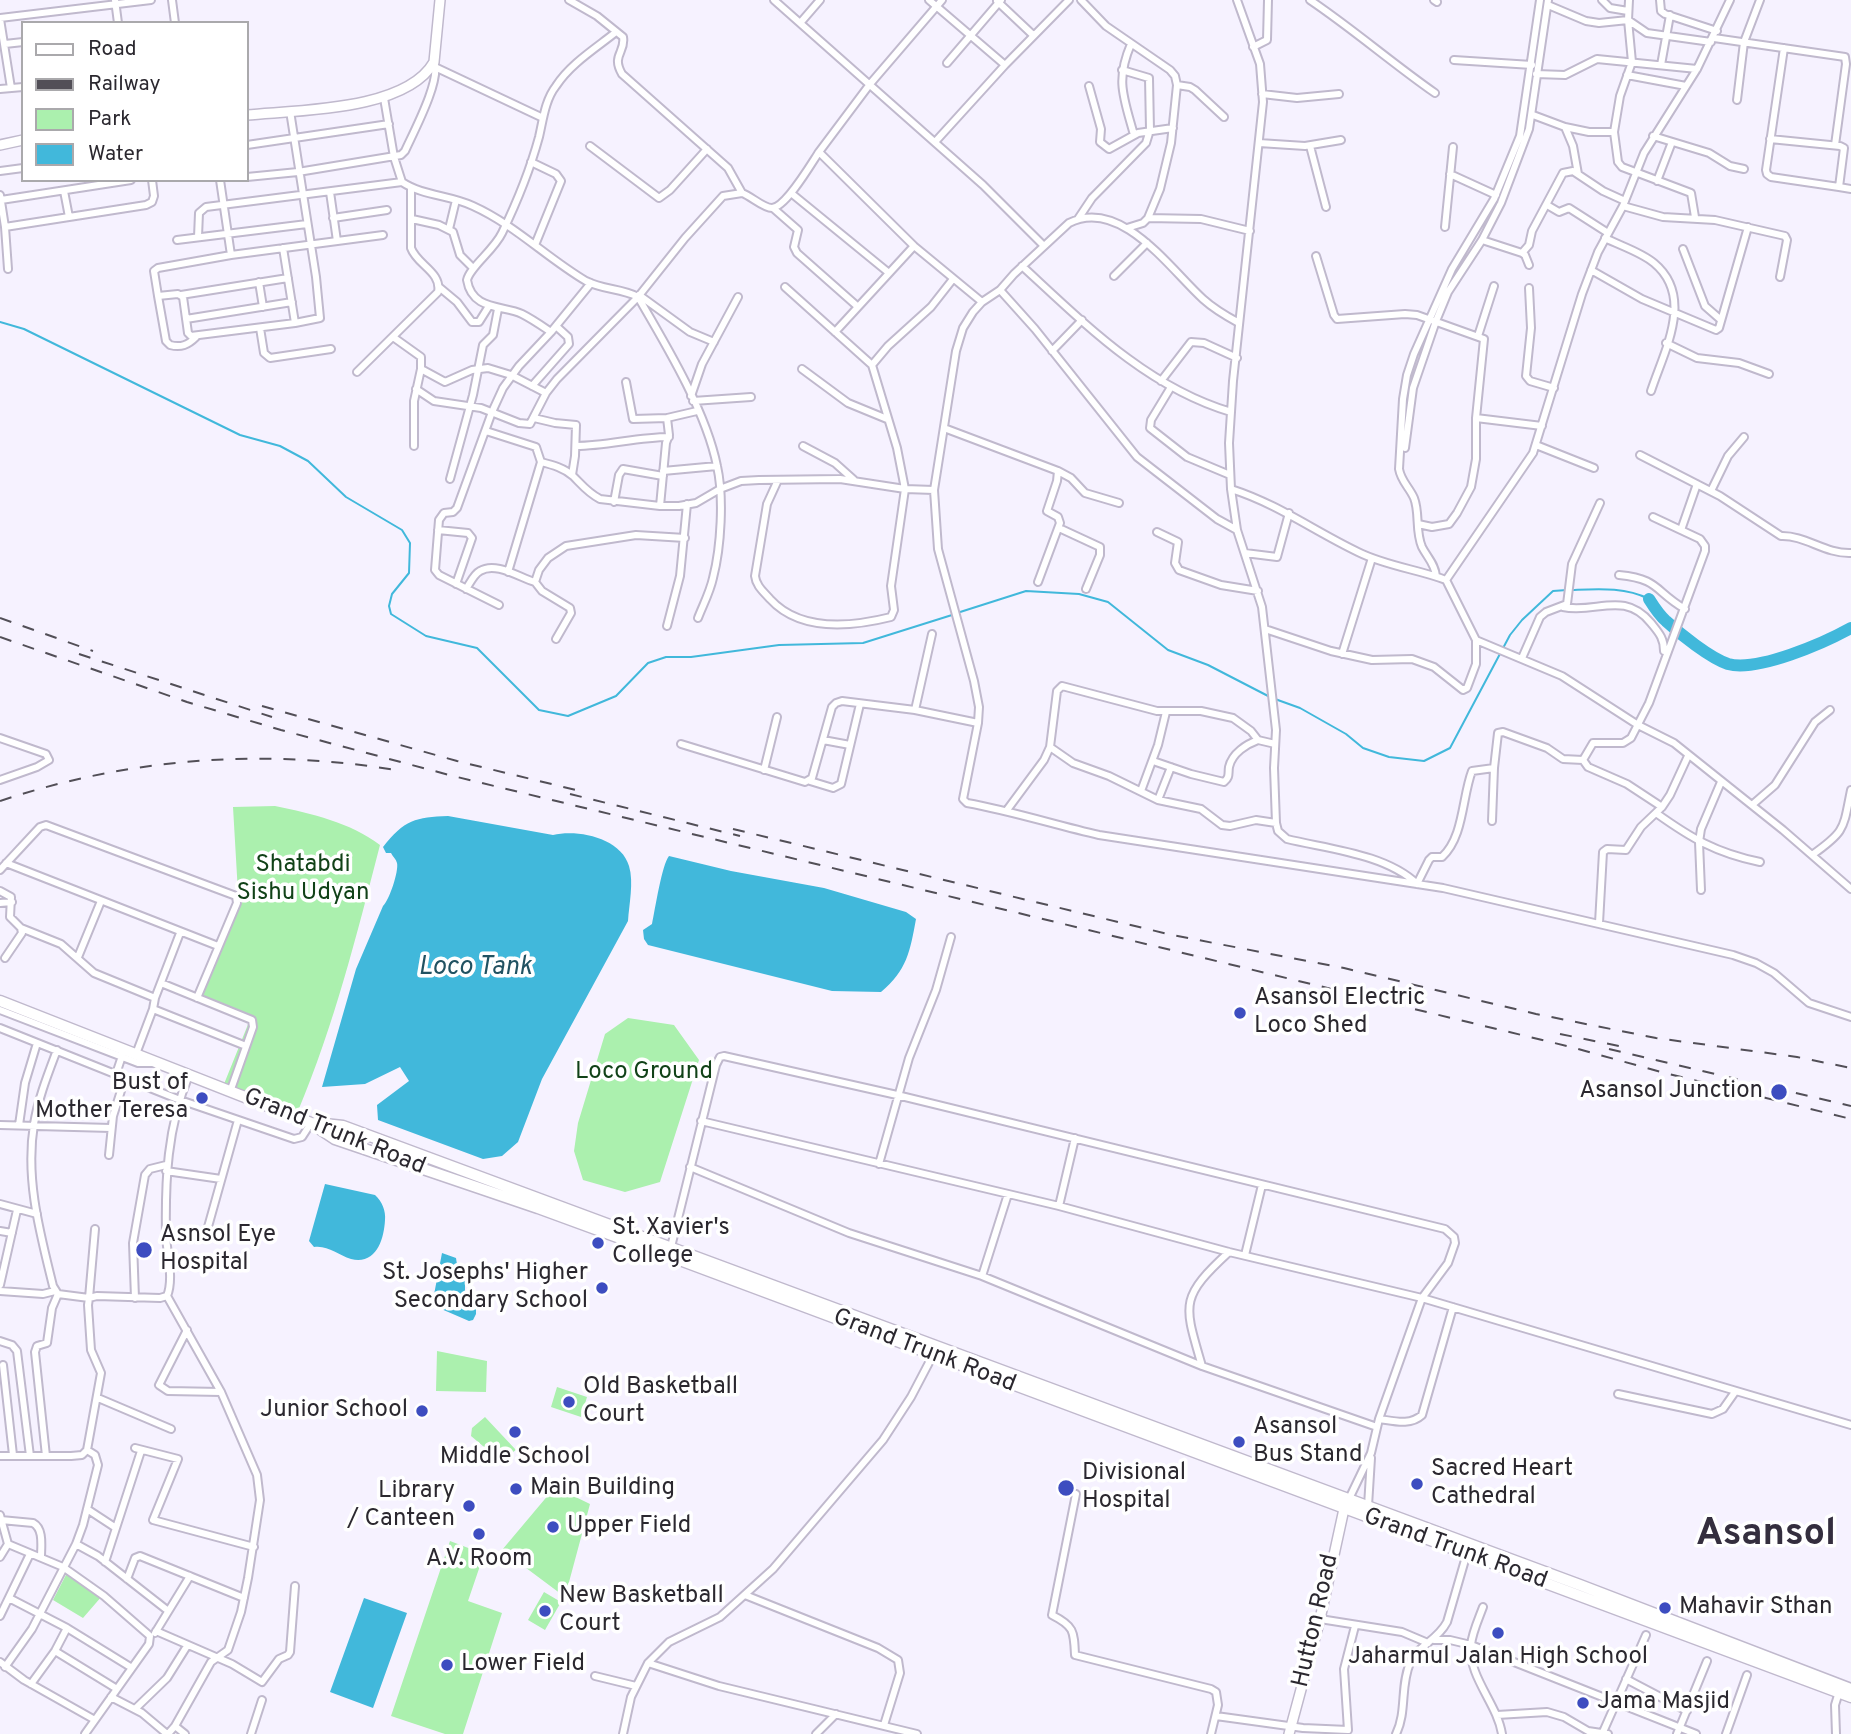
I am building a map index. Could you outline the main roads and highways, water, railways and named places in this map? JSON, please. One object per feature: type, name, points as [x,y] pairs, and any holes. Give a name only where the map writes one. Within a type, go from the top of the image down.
[{"type":"main road","name":"Grand Trunk Road","points":[[0,1001],[311,1123],[335,1139],[670,1251],[933,1354],[1346,1504],[1467,1553],[1851,1697]]},
{"type":"main road","points":[[670,1251],[1346,1504],[1368,1506],[1851,1689]]},
{"type":"water","name":"Loco Tank","points":[[448,816],[553,835],[574,833],[597,838],[617,848],[624,856],[630,872],[628,921],[542,1079],[518,1142],[502,1156],[483,1159],[378,1120],[377,1105],[409,1081],[400,1067],[365,1084],[322,1087],[356,969],[395,879],[397,862],[383,847],[411,822],[427,817]]},
{"type":"water","points":[[669,856],[731,871],[824,888],[906,912],[916,919],[906,960],[897,976],[881,992],[832,991],[648,945],[643,930],[652,924],[661,877]]},
{"type":"water","points":[[325,1184],[375,1195],[382,1203],[385,1217],[383,1235],[372,1255],[360,1260],[351,1259],[328,1249],[314,1247],[309,1241]]},
{"type":"water","points":[[442,1253],[456,1258],[458,1271],[465,1271],[465,1292],[476,1297],[476,1314],[473,1320],[469,1321],[432,1305]]},
{"type":"water","points":[[364,1598],[407,1613],[373,1708],[330,1692]]},
{"type":"waterway","points":[[0,322],[24,329],[240,435],[280,446],[308,461],[346,497],[402,530],[410,543],[409,573],[392,594],[389,606],[391,614],[426,636],[477,648],[539,710],[568,716],[616,696],[648,663],[666,657],[691,657],[779,645],[863,643],[952,615]]},
{"type":"waterway","points":[[1275,699],[1300,708],[1346,734],[1363,748],[1389,757],[1424,761],[1450,748],[1510,635],[1522,620],[1553,591],[1567,590]]},
{"type":"waterway","points":[[1572,590],[1621,591],[1649,599]]},
{"type":"waterway","points":[[957,613],[1026,591],[1079,594],[1108,602],[1168,650],[1208,665],[1270,697]]},
{"type":"waterway","points":[[1649,599],[1661,616],[1679,632],[1704,651],[1728,664],[1756,664],[1791,655],[1851,628]]},
{"type":"railway","points":[[0,618],[93,651]]},
{"type":"railway","points":[[0,637],[187,702],[453,776],[1571,1047],[1851,1119]]},
{"type":"railway","points":[[79,654],[272,717]]},
{"type":"railway","points":[[262,706],[457,761],[580,791]]},
{"type":"railway","points":[[0,801],[97,775],[196,761],[295,760],[396,770]]},
{"type":"railway","points":[[570,794],[740,836]]},
{"type":"railway","points":[[733,829],[1172,935],[1344,968],[1536,1014],[1656,1038],[1797,1057],[1851,1068]]},
{"type":"railway","points":[[1560,1034],[1619,1046]]},
{"type":"railway","points":[[1609,1049],[1851,1106]]},
{"type":"place","name":"Asansol Electric Loco Shed","points":[[1240,1013]]},
{"type":"place","name":"Asansol Junction","points":[[1779,1092]]},
{"type":"place","name":"Bust of Mother Teresa","points":[[202,1098]]},
{"type":"place","name":"St. Xavier's College","points":[[598,1243]]},
{"type":"place","name":"Asnsol Eye Hospital","points":[[144,1250]]},
{"type":"place","name":"St. Josephs' Higher Secondary School","points":[[602,1288]]},
{"type":"place","name":"Old Basketball Court","points":[[569,1402]]},
{"type":"place","name":"Junior School","points":[[422,1411]]},
{"type":"place","name":"Middle School","points":[[515,1432]]},
{"type":"place","name":"Asansol Bus Stand","points":[[1239,1442]]},
{"type":"place","name":"Sacred Heart Cathedral","points":[[1417,1484]]},
{"type":"place","name":"Divisional Hospital","points":[[1066,1488]]},
{"type":"place","name":"Main Building","points":[[516,1489]]},
{"type":"place","name":"Library / Canteen","points":[[469,1506]]},
{"type":"place","name":"Upper Field","points":[[553,1527]]},
{"type":"place","name":"A.V. Room","points":[[479,1534]]},
{"type":"place","name":"Mahavir Sthan","points":[[1665,1608]]},
{"type":"place","name":"New Basketball Court","points":[[545,1611]]},
{"type":"place","name":"Jaharmul Jalan High School","points":[[1498,1633]]},
{"type":"place","name":"Lower Field","points":[[447,1665]]},
{"type":"place","name":"Jama Masjid","points":[[1583,1703]]},
{"type":"district","name":"Asansol","points":[[1766,1536]]},
{"type":"park label","name":"Shatabdi Sishu Udyan","points":[[303,880]]},
{"type":"park label","name":"Loco Ground","points":[[644,1073]]}]
